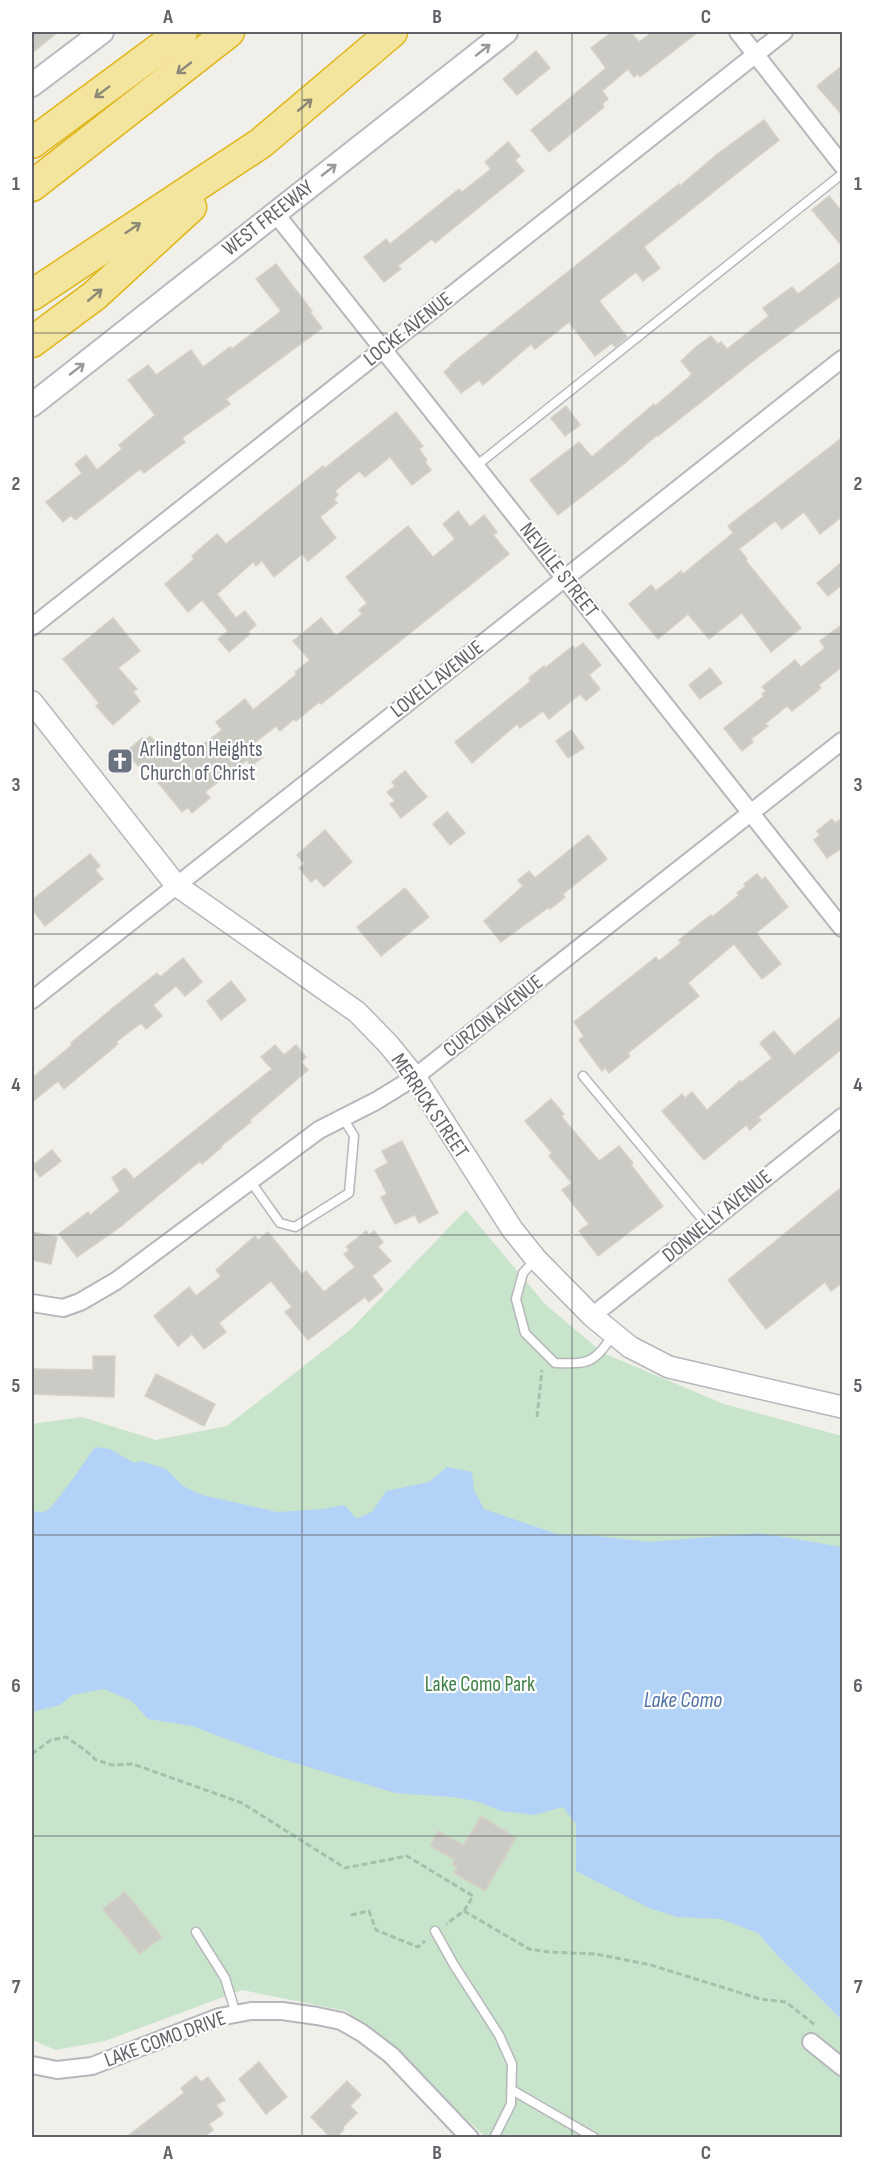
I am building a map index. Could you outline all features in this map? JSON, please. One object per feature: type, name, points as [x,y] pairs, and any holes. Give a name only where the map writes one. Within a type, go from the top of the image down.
[{"type":"highway","points":[[32,143],[182,32]]},
{"type":"highway","points":[[32,186],[230,32]]},
{"type":"highway","points":[[32,342],[94,296],[261,143],[392,32]]},
{"type":"highway","points":[[32,295],[261,143]]},
{"type":"main road","points":[[32,86],[102,32]]},
{"type":"main road","name":"WEST FREEWAY","points":[[32,405],[506,32]]},
{"type":"street","points":[[738,32],[843,165]]},
{"type":"street","name":"LOCKE AVENUE","points":[[32,627],[784,32]]},
{"type":"street","name":"NEVILLE STREET","points":[[275,213],[843,928]]},
{"type":"street","name":"LOVELL AVENUE","points":[[32,1000],[843,359]]},
{"type":"street","name":"MERRICK STREET","points":[[32,702],[176,885],[357,1012],[389,1045],[415,1077],[512,1229],[536,1259],[592,1316],[630,1347],[669,1367],[843,1407]]},
{"type":"street","name":"CURZON AVENUE","points":[[32,1303],[63,1308],[80,1302],[116,1281],[319,1130],[415,1077],[843,741]]},
{"type":"street","name":"DONNELLY AVENUE","points":[[592,1316],[843,1117]]},
{"type":"street","name":"LAKE COMO DRIVE","points":[[32,2065],[57,2070],[92,2066],[219,2017],[251,2011],[317,2016],[341,2021],[362,2032],[391,2055],[470,2138]]},
{"type":"street","points":[[811,2042],[843,2067]]},
{"type":"lane","points":[[476,466],[843,174]]},
{"type":"lane","points":[[583,1077],[707,1225]]},
{"type":"lane","points":[[251,1182],[280,1223],[295,1227],[349,1193],[354,1136],[343,1118]]},
{"type":"lane","points":[[536,1259],[523,1273],[516,1299],[525,1333],[555,1363],[583,1364],[599,1355],[614,1334]]},
{"type":"lane","points":[[435,1931],[499,2035],[512,2064],[512,2104],[494,2138]]},
{"type":"lane","points":[[196,1932],[225,1978],[236,2014]]},
{"type":"lane","points":[[512,2090],[595,2138]]},
{"type":"path","points":[[537,1417],[546,1354]]},
{"type":"path","points":[[32,1754],[51,1740],[66,1737],[96,1760],[112,1765],[133,1764],[242,1803],[345,1868],[407,1856],[473,1896],[464,1911],[435,1931],[418,1947],[386,1936],[376,1930],[369,1911],[351,1915]]},
{"type":"path","points":[[464,1911],[529,1949],[548,1953],[596,1954],[651,1965],[760,1999],[786,2002],[815,2025]]},
{"type":"green space","name":"Lake Como Park","points":[[466,1210],[546,1305],[603,1353],[724,1404],[842,1436],[842,2137],[486,2137],[346,2011],[242,1990],[105,2041],[56,2050],[32,2040],[32,1424],[82,1417],[156,1440],[227,1426],[351,1329]]},
{"type":"water","name":"Lake Como","points":[[95,1447],[110,1449],[134,1463],[142,1461],[166,1469],[183,1486],[202,1495],[277,1512],[344,1505],[357,1519],[373,1511],[386,1491],[429,1482],[447,1467],[472,1472],[474,1490],[484,1509],[557,1534],[649,1542],[759,1533],[842,1547],[842,2020],[758,1933],[721,1919],[677,1917],[649,1908],[576,1871],[576,1824],[563,1807],[534,1815],[501,1811],[476,1801],[453,1797],[395,1793],[275,1757],[192,1726],[148,1719],[132,1701],[104,1689],[72,1695],[60,1705],[32,1712],[32,1511],[44,1512],[50,1508]]},
{"type":"building","points":[[32,32],[58,32],[32,53]]},
{"type":"building","points":[[612,32],[631,32],[639,42],[653,32],[698,32],[640,77],[638,74],[634,77],[628,69],[602,91],[608,99],[602,104],[604,107],[549,152],[531,130],[606,68],[591,48]]},
{"type":"building","points":[[536,51],[550,68],[517,95],[503,79]]},
{"type":"building","points":[[843,65],[843,116],[817,86]]},
{"type":"building","points":[[764,120],[779,140],[644,247],[660,268],[643,281],[636,272],[599,301],[627,337],[615,347],[612,343],[595,356],[569,322],[535,349],[531,344],[483,385],[479,380],[461,393],[444,372],[450,365],[679,184],[680,186],[716,155]]},
{"type":"building","points":[[508,142],[520,156],[515,160],[524,171],[435,243],[432,239],[398,266],[401,269],[384,282],[364,257],[386,239],[390,244],[459,189],[462,192],[491,169],[485,162]]},
{"type":"building","points":[[829,196],[843,213],[843,247],[812,210]]},
{"type":"building","points":[[843,260],[843,294],[657,435],[558,515],[530,480],[579,442],[592,457],[692,374],[681,361],[696,347],[711,336],[727,349],[769,316],[763,308],[792,287],[798,294]]},
{"type":"building","points":[[276,264],[312,311],[310,312],[322,328],[226,399],[230,404],[182,438],[185,442],[144,473],[140,469],[75,520],[71,515],[63,522],[46,502],[82,473],[75,464],[86,455],[97,470],[122,449],[119,445],[155,415],[128,380],[148,365],[156,375],[191,350],[203,367],[230,347],[232,349],[281,311],[256,279]]},
{"type":"building","points":[[566,406],[580,425],[565,436],[551,418]]},
{"type":"building","points":[[396,412],[423,446],[419,449],[431,470],[412,485],[390,457],[365,477],[359,471],[335,491],[338,495],[334,499],[337,503],[320,517],[336,538],[308,561],[302,554],[274,577],[262,561],[256,566],[253,562],[217,594],[236,618],[245,611],[256,625],[248,632],[250,634],[229,652],[218,639],[228,631],[202,600],[188,612],[165,584],[194,559],[192,556],[217,534],[226,544],[323,466],[325,468]]},
{"type":"building","points":[[843,437],[843,516],[820,534],[804,512],[782,529],[775,521],[739,549],[747,559],[746,561],[801,628],[771,652],[742,613],[709,639],[688,614],[658,639],[629,604],[651,585],[656,591],[681,571],[683,574],[733,533],[728,526]]},
{"type":"building","points":[[458,511],[470,527],[484,515],[497,532],[493,535],[509,554],[321,704],[319,702],[280,731],[276,726],[253,744],[263,757],[251,766],[247,760],[205,792],[210,798],[192,813],[188,807],[182,812],[142,763],[138,766],[126,752],[142,738],[144,741],[150,736],[170,759],[174,755],[180,762],[222,730],[216,722],[245,699],[253,710],[297,674],[295,672],[310,660],[293,641],[321,618],[336,636],[362,614],[359,610],[367,603],[346,577],[408,526],[433,557],[455,539],[443,524]]},
{"type":"building","points":[[843,561],[843,584],[828,596],[817,583]]},
{"type":"building","points":[[113,618],[140,651],[118,668],[137,689],[133,692],[140,701],[113,725],[96,706],[99,703],[63,659]]},
{"type":"building","points":[[843,624],[843,666],[819,685],[821,688],[792,711],[787,706],[765,724],[768,726],[751,739],[753,742],[742,751],[724,728],[764,696],[762,694],[766,691],[762,687],[795,660],[801,667],[825,648],[820,641]]},
{"type":"building","points":[[583,643],[601,665],[589,675],[600,689],[586,701],[580,694],[549,719],[543,711],[520,728],[517,724],[472,763],[455,742],[531,681],[529,678],[544,666],[545,668],[573,646],[575,649]]},
{"type":"building","points":[[710,668],[722,683],[700,699],[689,685]]},
{"type":"building","points":[[571,730],[584,748],[568,758],[556,741]]},
{"type":"building","points":[[405,771],[427,797],[401,818],[390,804],[395,801],[387,792],[395,786],[392,782]]},
{"type":"building","points":[[447,812],[465,833],[450,845],[433,824]]},
{"type":"building","points":[[843,818],[843,847],[827,858],[814,840],[820,835],[817,831],[832,819],[835,823]]},
{"type":"building","points":[[325,830],[352,862],[324,887],[316,878],[311,882],[299,868],[305,864],[297,855]]},
{"type":"building","points":[[588,835],[607,859],[563,894],[565,897],[550,909],[549,907],[501,942],[484,921],[523,886],[518,880],[529,871],[535,878]]},
{"type":"building","points":[[90,854],[100,866],[95,870],[103,879],[45,926],[32,909],[32,900]]},
{"type":"building","points":[[757,874],[762,880],[765,877],[788,907],[756,933],[781,964],[762,979],[734,944],[688,983],[699,996],[628,1053],[630,1056],[609,1073],[605,1068],[602,1071],[579,1040],[584,1036],[574,1022],[656,957],[659,961],[681,943],[679,940],[739,895],[737,893],[746,886],[744,884]]},
{"type":"building","points":[[405,888],[429,917],[381,956],[357,927]]},
{"type":"building","points":[[183,958],[202,982],[185,996],[176,986],[153,1005],[162,1016],[146,1029],[141,1023],[116,1042],[118,1044],[64,1089],[58,1081],[32,1102],[32,1078],[114,1007],[157,973],[160,977]]},
{"type":"building","points":[[231,981],[246,1000],[221,1020],[207,1001]]},
{"type":"building","points":[[843,1015],[843,1048],[758,1117],[761,1120],[750,1130],[746,1125],[704,1160],[662,1111],[682,1094],[685,1098],[692,1092],[707,1110],[740,1081],[742,1082],[772,1058],[760,1043],[774,1031],[794,1055]]},
{"type":"building","points":[[275,1045],[284,1055],[296,1045],[306,1057],[301,1062],[308,1070],[202,1164],[200,1161],[120,1227],[77,1257],[59,1234],[88,1212],[90,1215],[120,1191],[112,1178],[125,1168],[134,1179],[272,1069],[261,1057]]},
{"type":"building","points":[[551,1099],[564,1114],[561,1116],[599,1161],[619,1146],[663,1206],[598,1256],[579,1231],[589,1224],[562,1190],[572,1183],[549,1156],[552,1153],[525,1121]]},
{"type":"building","points":[[402,1141],[438,1213],[419,1223],[415,1215],[395,1224],[381,1197],[387,1194],[375,1170],[388,1163],[382,1151]]},
{"type":"building","points":[[52,1150],[61,1161],[40,1177],[32,1166]]},
{"type":"building","points":[[843,1186],[843,1282],[831,1291],[825,1282],[766,1329],[728,1280]]},
{"type":"building","points":[[366,1231],[369,1235],[374,1231],[383,1242],[378,1247],[391,1261],[372,1276],[383,1290],[369,1302],[365,1297],[308,1340],[285,1312],[292,1307],[271,1281],[219,1323],[226,1332],[204,1349],[192,1334],[178,1346],[154,1316],[189,1287],[196,1296],[221,1276],[216,1270],[255,1236],[258,1240],[268,1232],[302,1274],[306,1271],[324,1292],[355,1267],[344,1254],[349,1250],[346,1247]]},
{"type":"building","points":[[32,1232],[57,1237],[51,1264],[32,1260]]},
{"type":"building","points":[[93,1356],[115,1356],[114,1397],[32,1394],[32,1369],[93,1370]]},
{"type":"building","points":[[156,1374],[215,1404],[204,1426],[145,1396]]},
{"type":"building","points":[[481,1816],[516,1838],[485,1891],[454,1873],[457,1867],[452,1864],[455,1860],[430,1846],[438,1831],[464,1845]]},
{"type":"building","points":[[125,1892],[162,1937],[140,1954],[103,1909]]},
{"type":"building","points":[[259,2062],[287,2097],[266,2114],[239,2079]]},
{"type":"building","points":[[196,2076],[201,2082],[208,2077],[225,2100],[216,2105],[223,2114],[209,2124],[213,2130],[202,2138],[125,2138],[184,2093],[181,2088]]},
{"type":"building","points":[[347,2081],[361,2095],[350,2106],[357,2113],[336,2138],[331,2138],[311,2117]]},
{"type":"place","name":"Arlington Heights Church of Christ","points":[[120,761]]}]
